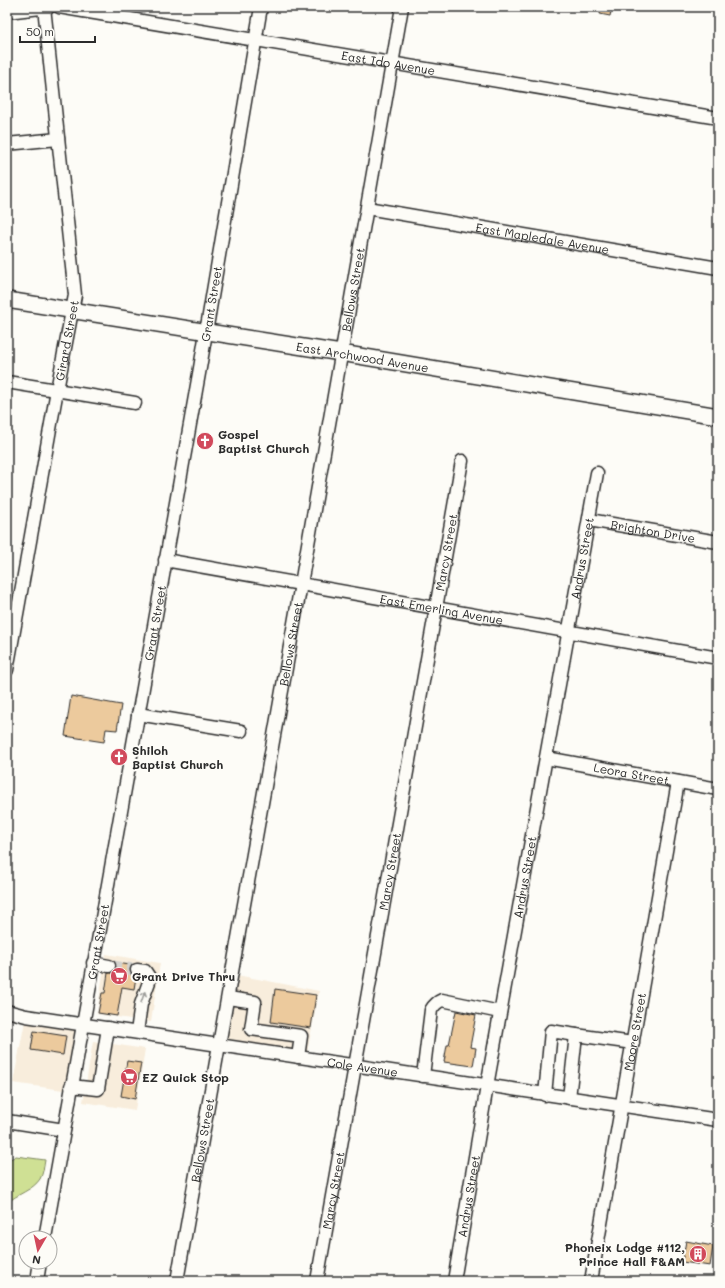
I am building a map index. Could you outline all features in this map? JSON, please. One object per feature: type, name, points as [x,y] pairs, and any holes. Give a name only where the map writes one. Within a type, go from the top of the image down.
[{"type":"main road","name":"East Archwood Avenue","points":[[7,300],[341,353],[718,416]]},
{"type":"street","name":"Girard Street","points":[[7,670],[75,295],[44,7]]},
{"type":"street","points":[[7,12],[49,7]]},
{"type":"street","name":"East Ido Avenue","points":[[59,7],[718,118]]},
{"type":"street","name":"Grant Street","points":[[46,1230],[261,7]]},
{"type":"street","name":"Bellows Street","points":[[177,1281],[402,7]]},
{"type":"street","points":[[7,144],[58,139]]},
{"type":"street","name":"East Mapledale Avenue","points":[[367,208],[718,268]]},
{"type":"street","points":[[7,382],[135,403]]},
{"type":"street","name":"Marcy Street","points":[[317,1281],[354,1065],[462,462]]},
{"type":"street","name":"Andrus Street","points":[[454,1281],[500,1012],[597,473]]},
{"type":"street","name":"Brighton Drive","points":[[589,520],[718,542]]},
{"type":"street","name":"East Emerling Avenue","points":[[165,560],[718,658]]},
{"type":"street","points":[[138,714],[241,731]]},
{"type":"street","name":"Leora Street","points":[[546,758],[718,788]]},
{"type":"street","name":"Moore Street","points":[[590,1281],[678,782]]},
{"type":"street","points":[[93,963],[109,966]]},
{"type":"street","points":[[137,970],[145,971],[149,977],[149,982],[141,1004],[137,1032]]},
{"type":"street","points":[[228,998],[255,1002],[252,1029],[300,1036],[298,1057]]},
{"type":"street","points":[[423,1076],[431,1010],[434,1004],[442,1000],[500,1012]]},
{"type":"street","name":"Cole Avenue","points":[[7,1011],[26,1016],[137,1032],[218,1046],[718,1120]]},
{"type":"street","points":[[71,1086],[98,1089],[108,1028]]},
{"type":"street","points":[[545,1095],[551,1031],[633,1043]]},
{"type":"street","points":[[569,1098],[576,1035]]},
{"type":"street","points":[[7,1121],[64,1130]]},
{"type":"street","points":[[37,1281],[39,1270]]},
{"type":"shaded area","points":[[106,954],[160,963],[151,1022],[97,1014]]},
{"type":"shaded area","points":[[232,974],[319,991],[306,1058],[218,1046]]},
{"type":"shaded area","points":[[26,1016],[82,1024],[70,1091],[13,1083]]},
{"type":"shaded area","points":[[93,1041],[145,1049],[135,1110],[83,1102]]},
{"type":"green space","points":[[16,1156],[45,1160],[44,1167],[41,1177],[37,1183],[7,1203],[7,1161]]},
{"type":"building","points":[[601,7],[612,7],[610,16],[600,14]]},
{"type":"building","name":"Shiloh Baptist Church","points":[[71,696],[121,705],[117,730],[106,729],[104,742],[65,736]]},
{"type":"building","points":[[115,963],[131,965],[130,973],[132,976],[136,977],[134,989],[122,987],[117,1016],[98,1013],[102,993],[105,993],[108,973],[115,971]]},
{"type":"building","points":[[275,989],[316,995],[311,1028],[271,1022]]},
{"type":"building","points":[[456,1011],[476,1015],[470,1047],[476,1048],[473,1066],[444,1062]]},
{"type":"building","points":[[34,1031],[66,1036],[63,1055],[31,1050]]},
{"type":"building","points":[[127,1061],[141,1063],[135,1099],[121,1096]]},
{"type":"building","name":"Phoneix Lodge #112, Prince Hall F&AM","points":[[686,1241],[713,1246],[710,1266],[682,1262]]},
{"type":"tunnel","points":[[109,966],[137,970]]},
{"type":"place","name":"Gospel Baptist Church","points":[[205,441]]},
{"type":"place","name":"Shiloh Baptist Church","points":[[119,757]]},
{"type":"place","name":"Grant Drive Thru","points":[[119,976]]},
{"type":"place","name":"EZ Quick Stop","points":[[129,1077]]},
{"type":"place","name":"Phoneix Lodge #112, Prince Hall F&AM","points":[[698,1254]]}]
